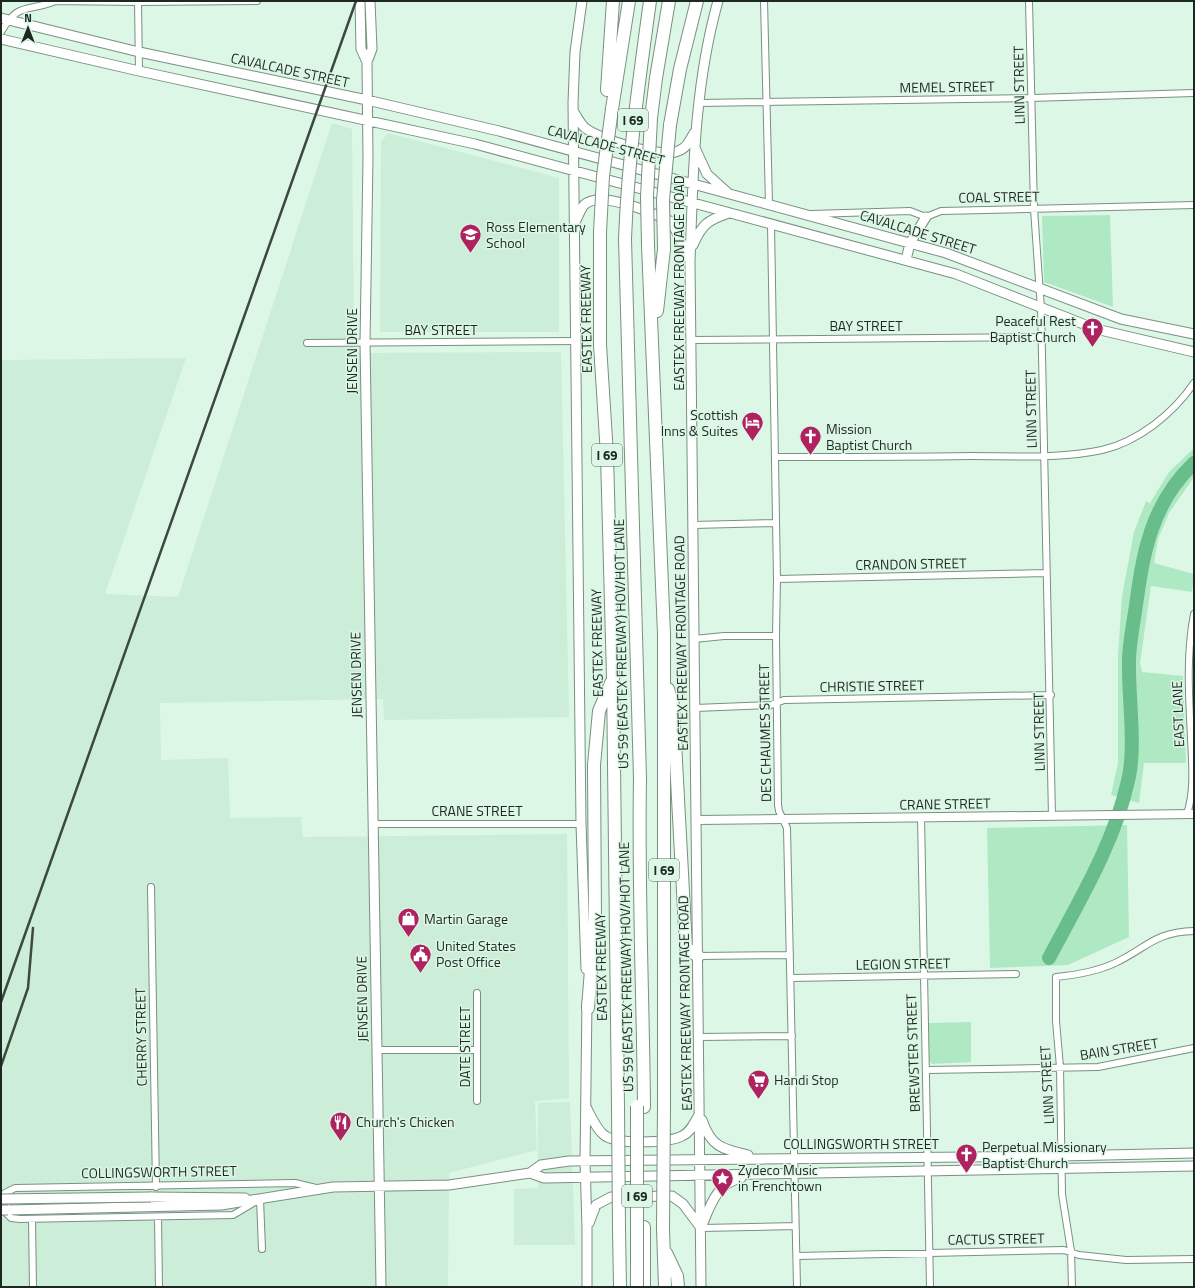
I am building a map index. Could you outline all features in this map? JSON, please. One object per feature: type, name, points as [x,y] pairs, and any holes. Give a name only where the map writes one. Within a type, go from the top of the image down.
[{"type":"highway","points":[[609,107],[613,1]]},
{"type":"highway","name":"EASTEX FREEWAY","points":[[620,1287],[613,678],[607,455],[600,345],[600,232],[609,107],[629,1]]},
{"type":"highway","name":"US 59 (EASTEX FREEWAY) HOV/HOT LANE","points":[[644,1287],[644,1227],[640,1106],[642,964],[638,862],[640,779],[624,239],[627,179],[633,116],[650,1]]},
{"type":"highway","name":"I 69","points":[[665,1287],[663,1229],[664,680],[647,197],[651,118],[669,1]]},
{"type":"highway","points":[[652,348],[664,249],[663,200],[670,125],[680,69],[696,1]]},
{"type":"highway","points":[[588,1008],[596,919],[594,765],[599,711],[613,678]]},
{"type":"highway","points":[[664,680],[673,705],[686,948],[698,956]]},
{"type":"highway","name":"I 69","points":[[637,1287],[640,1106]]},
{"type":"highway","points":[[664,1247],[677,1276],[678,1287]]},
{"type":"main road","name":"JENSEN DRIVE","points":[[360,1],[361,49],[367,62]]},
{"type":"main road","name":"JENSEN DRIVE","points":[[370,1],[372,49],[367,62],[368,206],[365,343],[380,1287]]},
{"type":"main road","points":[[582,1],[574,60],[573,111],[581,824],[588,1008],[585,1161],[588,1228],[587,1287]]},
{"type":"main road","name":"EASTEX FREEWAY FRONTAGE ROAD","points":[[701,1287],[690,262],[694,146],[708,44],[718,1]]},
{"type":"main road","name":"CAVALCADE STREET","points":[[4,19],[139,52],[367,100],[479,126],[574,151],[910,243],[972,263],[1040,290],[1122,319],[1194,334]]},
{"type":"main road","name":"CAVALCADE STREET","points":[[1,39],[475,144],[956,274],[1041,309],[1096,329],[1194,352]]},
{"type":"main road","points":[[573,111],[584,127],[600,137],[661,154],[677,152],[685,148],[696,129]]},
{"type":"main road","points":[[475,144],[479,126]]},
{"type":"main road","points":[[694,146],[707,174],[730,194]]},
{"type":"main road","points":[[575,222],[584,205],[596,200],[620,203],[645,210],[672,222],[690,262]]},
{"type":"main road","points":[[691,250],[699,231],[706,223],[730,213]]},
{"type":"main road","points":[[906,260],[910,243],[926,217]]},
{"type":"main road","points":[[1118,335],[1122,319]]},
{"type":"main road","points":[[586,1105],[595,1124],[604,1135],[610,1139],[626,1141],[653,1141],[680,1137],[693,1126],[700,1113]]},
{"type":"main road","points":[[700,1113],[706,1131],[716,1145],[725,1149],[766,1159]]},
{"type":"main road","name":"COLLINGSWORTH STREET","points":[[1,1210],[151,1202],[221,1196],[260,1199],[319,1189],[449,1185],[530,1173],[541,1166],[569,1161],[927,1158],[1194,1153]]},
{"type":"main road","name":"COLLINGSWORTH STREET","points":[[530,1173],[544,1178],[795,1172],[1194,1166]]},
{"type":"main road","points":[[701,1228],[712,1199],[721,1188],[732,1180],[758,1174]]},
{"type":"main road","points":[[588,1228],[596,1205],[611,1197],[672,1196],[683,1204],[701,1228]]},
{"type":"main road","name":"COLLINGSWORTH STREET","points":[[1,1199],[151,1202]]},
{"type":"street","points":[[1,32],[4,19],[17,11],[23,8],[38,8],[52,1],[257,1]]},
{"type":"street","points":[[764,1],[769,204]]},
{"type":"street","name":"LINN STREET","points":[[1029,1],[1034,209],[1042,337],[1046,573],[1051,695],[1052,816]]},
{"type":"street","points":[[138,2],[140,71]]},
{"type":"street","name":"MEMEL STREET","points":[[699,103],[1031,98],[1194,93]]},
{"type":"street","name":"COAL STREET","points":[[926,217],[941,211],[1194,205]]},
{"type":"street","points":[[806,214],[910,211],[926,217]]},
{"type":"street","name":"DES CHAUMES STREET","points":[[770,224],[777,579],[776,702],[778,805],[779,811],[787,828],[795,1159],[795,1226],[798,1287]]},
{"type":"street","name":"BAY STREET","points":[[691,340],[1042,337]]},
{"type":"street","name":"BAY STREET","points":[[307,343],[576,341]]},
{"type":"street","points":[[775,457],[1044,456],[1102,450],[1122,443],[1143,432],[1175,406],[1194,383]]},
{"type":"street","points":[[693,525],[722,523],[775,523]]},
{"type":"street","name":"CRANDON STREET","points":[[777,579],[1046,573]]},
{"type":"street","name":"EAST LANE","points":[[1191,814],[1192,701],[1189,659],[1194,614]]},
{"type":"street","points":[[694,639],[724,636],[776,636]]},
{"type":"street","name":"CHRISTIE STREET","points":[[695,708],[771,705],[784,700],[1051,695]]},
{"type":"street","name":"CRANE STREET","points":[[697,820],[1191,814]]},
{"type":"street","name":"BREWSTER STREET","points":[[921,818],[930,1287]]},
{"type":"street","name":"CRANE STREET","points":[[373,824],[581,824]]},
{"type":"street","name":"CHERRY STREET","points":[[151,887],[156,1187]]},
{"type":"street","name":"LINN STREET","points":[[1072,1287],[1072,1251],[1063,1204],[1060,1067],[1056,1021],[1056,977],[1089,973],[1116,963],[1159,937],[1182,931],[1194,931]]},
{"type":"street","points":[[698,956],[790,955]]},
{"type":"street","name":"LEGION STREET","points":[[791,978],[1016,974]]},
{"type":"street","name":"DATE STREET","points":[[477,993],[477,1100]]},
{"type":"street","points":[[699,1037],[792,1036]]},
{"type":"street","name":"BAIN STREET","points":[[927,1070],[1060,1067],[1081,1068],[1115,1064],[1194,1048]]},
{"type":"street","points":[[377,1050],[477,1050]]},
{"type":"street","name":"COLLINGSWORTH STREET","points":[[260,1199],[233,1215],[15,1219],[8,1216],[5,1209],[5,1195],[7,1191],[15,1188],[156,1187],[295,1183],[319,1189]]},
{"type":"street","points":[[260,1199],[262,1249]]},
{"type":"street","points":[[158,1217],[159,1287]]},
{"type":"street","points":[[32,1219],[33,1287]]},
{"type":"street","points":[[701,1228],[795,1226]]},
{"type":"street","name":"CACTUS STREET","points":[[797,1256],[1041,1250],[1072,1251],[1080,1255],[1126,1260],[1194,1259]]},
{"type":"shaded area","points":[[332,123],[352,129],[354,353],[561,352],[569,717],[384,720],[383,699],[160,703],[161,760],[228,758],[230,818],[301,817],[303,837],[567,834],[569,1098],[535,1101],[537,1150],[449,1173],[448,1287],[1,1287],[1,360],[186,358],[105,594],[178,597]]},
{"type":"shaded area","name":"Ross Elementary School","points":[[388,133],[559,178],[559,332],[380,332],[381,142]]},
{"type":"shaded area","points":[[570,1102],[575,1245],[514,1245],[514,1189],[538,1188],[538,1103]]},
{"type":"green space","points":[[1110,215],[1113,307],[1044,282],[1042,216]]},
{"type":"green space","points":[[1194,448],[1194,477],[1169,513],[1158,539],[1154,563],[1194,574],[1192,592],[1151,586],[1140,663],[1142,672],[1183,676],[1186,763],[1144,763],[1139,803],[1111,795],[1118,763],[1118,655],[1122,596],[1134,532],[1146,501],[1150,503],[1169,472]]},
{"type":"green space","points":[[1127,825],[1129,937],[1068,965],[990,968],[987,828]]},
{"type":"green space","points":[[971,1022],[971,1062],[932,1064],[929,1060],[929,1023]]},
{"type":"waterway","points":[[1049,958],[1105,850],[1122,804],[1128,781],[1132,755],[1129,655],[1141,570],[1151,532],[1158,513],[1167,496],[1179,479],[1194,463]]},
{"type":"railway","points":[[1,1002],[356,1]]},
{"type":"railway","points":[[1,1066],[28,988],[33,928]]},
{"type":"place","name":"Ross Elementary School","points":[[470,254]]},
{"type":"place","name":"Peaceful Rest Baptist Church","points":[[1092,348]]},
{"type":"place","name":"Scottish Inns & Suites","points":[[753,442]]},
{"type":"place","name":"Mission Baptist Church","points":[[810,456]]},
{"type":"place","name":"Martin Garage","points":[[409,938]]},
{"type":"place","name":"United States Post Office","points":[[420,974]]},
{"type":"place","name":"Handi Stop","points":[[759,1100]]},
{"type":"place","name":"Church's Chicken","points":[[340,1142]]},
{"type":"place","name":"Perpetual Missionary Baptist Church","points":[[966,1174]]},
{"type":"place","name":"Zydeco Music in Frenchtown","points":[[723,1198]]}]
